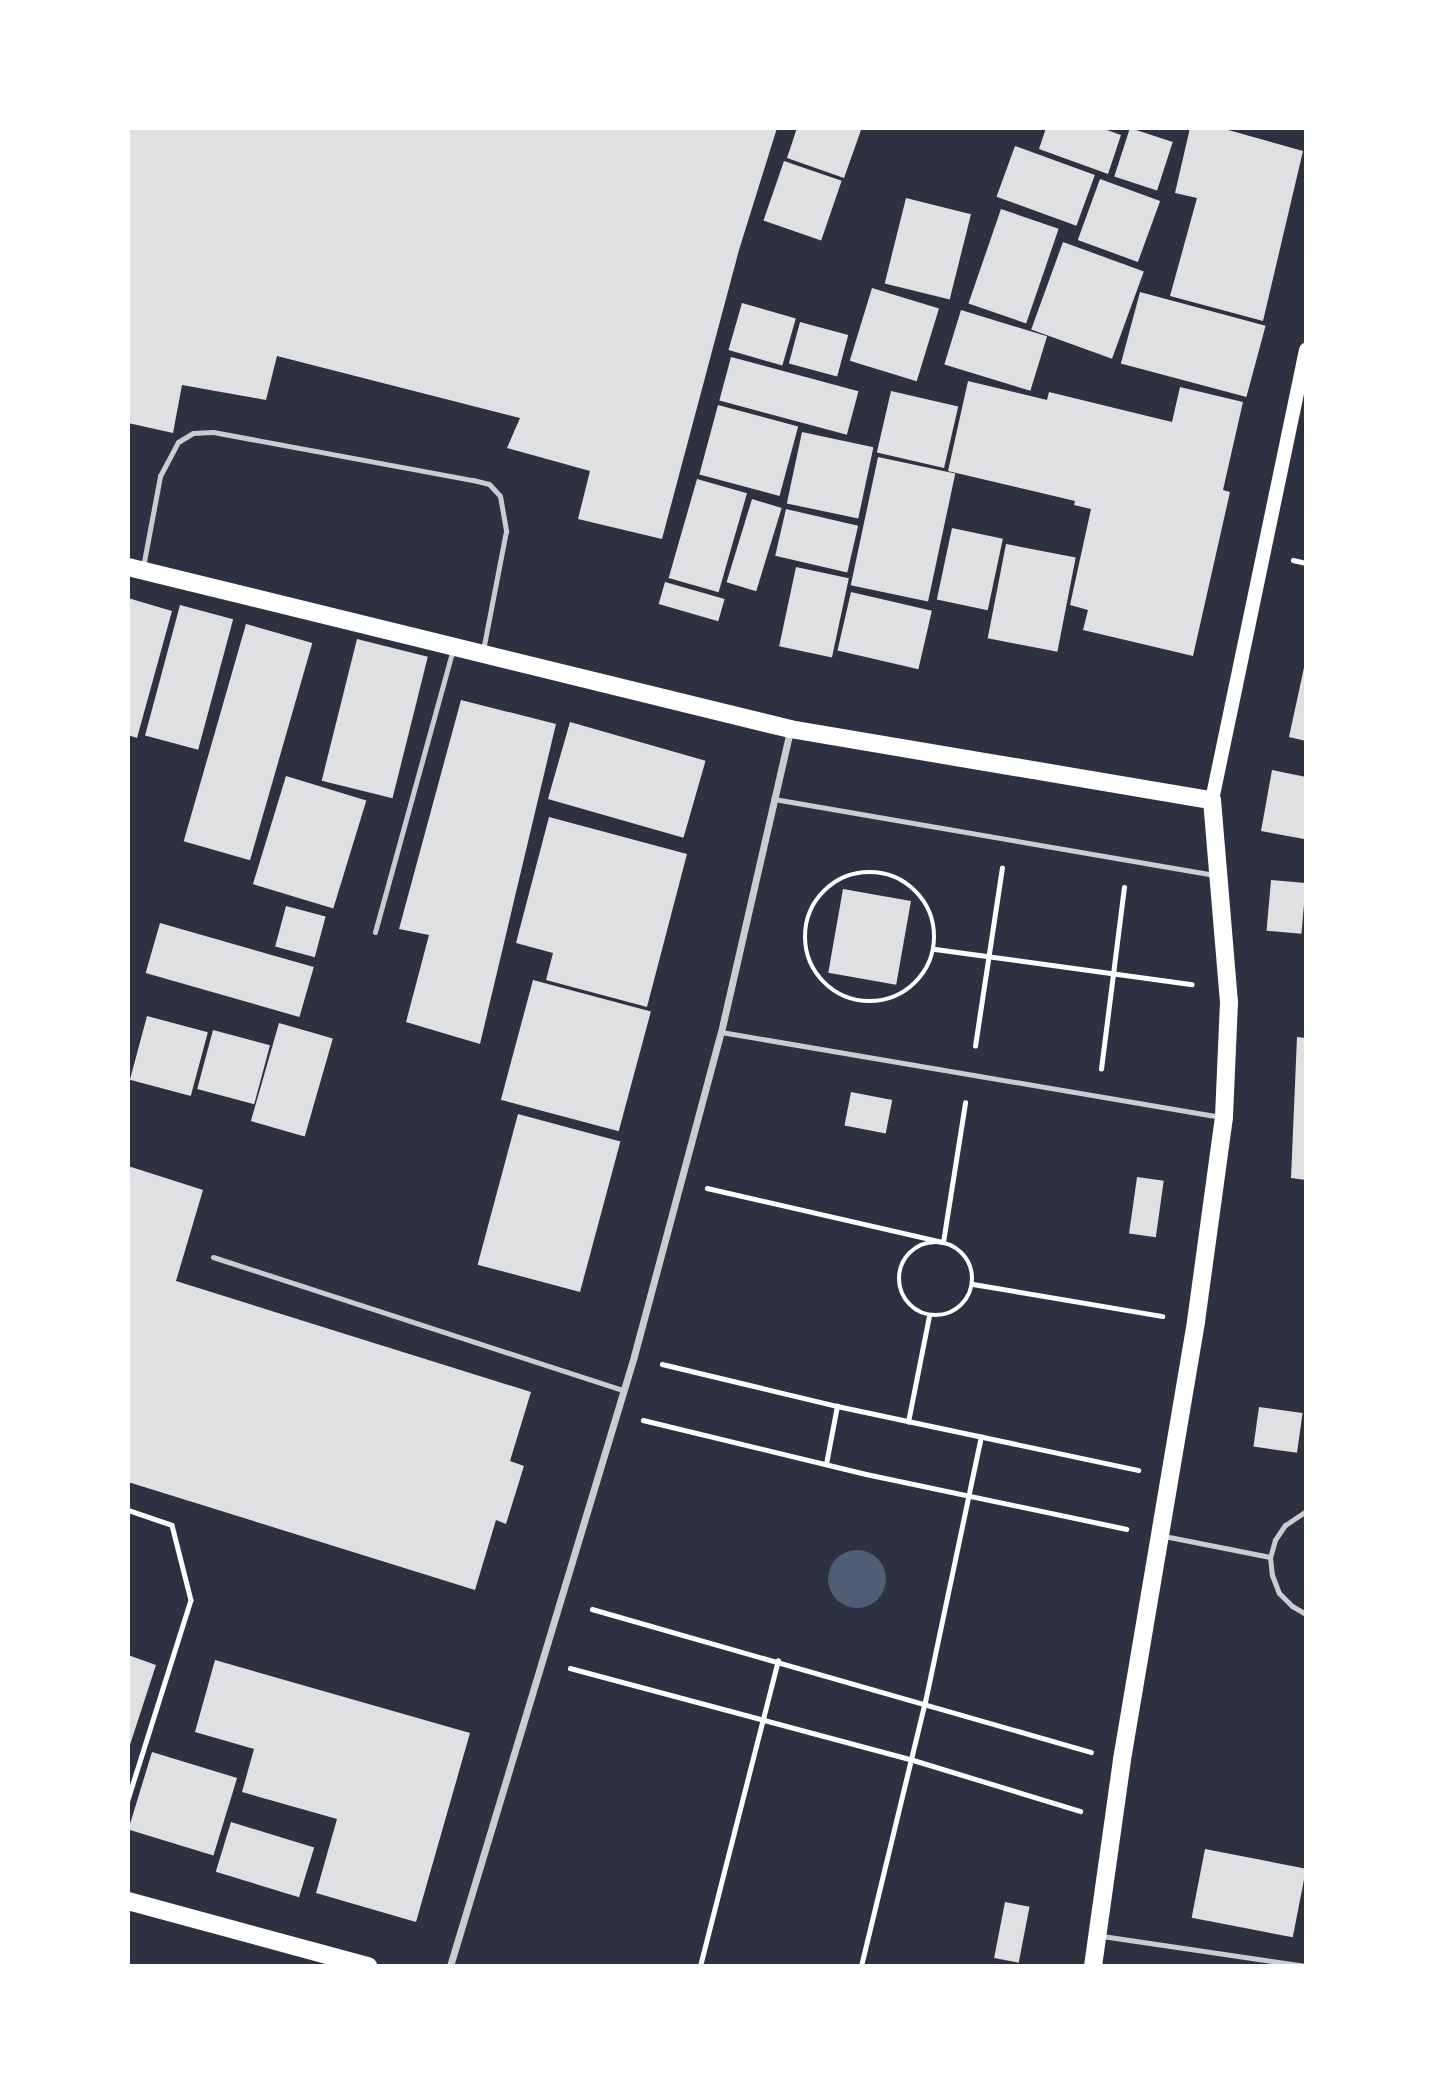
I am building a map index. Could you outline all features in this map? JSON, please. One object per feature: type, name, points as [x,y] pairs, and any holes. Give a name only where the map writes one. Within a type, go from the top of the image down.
[{"type":"main road","points":[[1093,1966],[1122,1760],[1196,1322],[1224,1118],[1228,1002],[1221,876],[1212,800],[1306,350]]},
{"type":"main road","points":[[135,569],[790,729],[1212,800]]},
{"type":"main road","points":[[128,1901],[368,1966]]},
{"type":"street","points":[[450,1966],[634,1356],[721,1032],[790,729]]},
{"type":"lane","points":[[135,569],[160,476],[178,442],[192,433],[213,432],[473,480],[489,484],[500,496],[506,531],[482,652]]},
{"type":"lane","points":[[374,932],[454,645]]},
{"type":"lane","points":[[774,799],[1221,876]]},
{"type":"lane","points":[[721,1032],[1224,1118]]},
{"type":"lane","points":[[213,1257],[623,1390]]},
{"type":"lane","points":[[1306,1511],[1285,1525],[1275,1540],[1270,1557],[1272,1575],[1279,1593],[1292,1606],[1306,1614]]},
{"type":"lane","points":[[1161,1536],[1270,1557]]},
{"type":"lane","points":[[1098,1935],[1306,1966]]},
{"type":"path","points":[[943,1242],[1007,839]]},
{"type":"path","points":[[1101,1070],[1127,859]]},
{"type":"path","points":[[878,871],[898,877],[916,890],[932,917],[935,949],[928,969],[914,986],[895,998],[875,1003],[852,1000],[832,991],[817,975],[807,956],[804,934],[809,913],[820,894],[837,880],[857,873],[878,871]]},
{"type":"path","points":[[935,949],[1192,984]]},
{"type":"path","points":[[704,1188],[943,1242],[965,1255],[971,1265],[973,1284],[968,1299],[959,1308],[949,1314],[929,1316],[915,1310],[906,1302],[898,1277],[907,1254],[929,1241],[943,1242]]},
{"type":"path","points":[[973,1284],[1196,1322]]},
{"type":"path","points":[[908,1422],[929,1316]]},
{"type":"path","points":[[634,1356],[837,1406],[1170,1477]]},
{"type":"path","points":[[826,1464],[837,1406]]},
{"type":"path","points":[[617,1414],[968,1497],[1161,1536]]},
{"type":"path","points":[[861,1966],[925,1702],[981,1437]]},
{"type":"path","points":[[128,1510],[172,1525],[191,1600],[128,1800]]},
{"type":"path","points":[[592,1609],[1122,1760]]},
{"type":"path","points":[[542,1660],[911,1759],[1114,1820]]},
{"type":"path","points":[[700,1966],[778,1661]]},
{"type":"water","points":[[851,1550],[863,1550],[878,1558],[886,1573],[886,1585],[878,1600],[863,1608],[851,1608],[836,1600],[828,1585],[828,1573],[836,1558]]},
{"type":"building","points":[[128,128],[777,128],[739,250],[662,539],[578,519],[590,471],[507,448],[520,418],[277,356],[266,400],[182,385],[173,433],[128,423]]},
{"type":"building","points":[[797,128],[861,130],[844,178],[787,158]]},
{"type":"building","points":[[1046,128],[1101,128],[1121,135],[1108,174],[1039,149]]},
{"type":"building","points":[[1130,128],[1173,142],[1157,190],[1114,177]]},
{"type":"building","points":[[1190,128],[1221,128],[1303,151],[1263,321],[1170,296],[1197,198],[1175,193]]},
{"type":"building","points":[[1015,146],[1095,175],[1076,226],[997,197]]},
{"type":"building","points":[[784,161],[842,181],[821,240],[763,221]]},
{"type":"building","points":[[1100,179],[1160,201],[1138,262],[1078,240]]},
{"type":"building","points":[[906,198],[971,214],[950,300],[885,283]]},
{"type":"building","points":[[1001,209],[1059,229],[1026,323],[968,304]]},
{"type":"building","points":[[1063,242],[1144,271],[1112,359],[1031,329]]},
{"type":"building","points":[[872,288],[939,308],[917,381],[850,361]]},
{"type":"building","points":[[1140,292],[1266,326],[1246,397],[1121,363]]},
{"type":"building","points":[[742,303],[796,318],[782,366],[728,350]]},
{"type":"building","points":[[961,310],[1047,336],[1030,391],[944,365]]},
{"type":"building","points":[[800,322],[848,335],[837,376],[789,364]]},
{"type":"building","points":[[731,357],[859,391],[847,435],[719,400]]},
{"type":"building","points":[[968,381],[1047,400],[1049,392],[1172,422],[1180,387],[1243,402],[1223,490],[1230,492],[1193,656],[1083,630],[1088,610],[1070,605],[1091,509],[1074,505],[1075,501],[948,471]]},
{"type":"building","points":[[891,391],[958,407],[944,468],[877,452]]},
{"type":"building","points":[[718,405],[798,426],[780,496],[699,475]]},
{"type":"building","points":[[802,432],[873,447],[858,519],[787,503]]},
{"type":"building","points":[[878,457],[955,473],[928,602],[851,585]]},
{"type":"building","points":[[697,479],[747,493],[719,592],[669,578]]},
{"type":"building","points":[[752,499],[782,508],[756,591],[727,582]]},
{"type":"building","points":[[786,509],[858,526],[847,572],[775,556]]},
{"type":"building","points":[[952,528],[1003,539],[988,610],[937,599]]},
{"type":"building","points":[[1006,544],[1076,558],[1057,652],[988,638]]},
{"type":"building","points":[[796,567],[849,578],[832,657],[779,646]]},
{"type":"building","points":[[665,582],[725,599],[718,621],[659,604]]},
{"type":"building","points":[[851,592],[932,611],[918,669],[838,650]]},
{"type":"building","points":[[128,598],[172,611],[137,738],[128,735]]},
{"type":"building","points":[[180,605],[233,619],[198,750],[145,735]]},
{"type":"building","points":[[246,624],[312,643],[250,860],[184,841]]},
{"type":"building","points":[[357,639],[428,657],[393,798],[322,781]]},
{"type":"building","points":[[1306,663],[1306,741],[1289,737]]},
{"type":"building","points":[[461,700],[556,724],[480,1044],[406,1022],[429,935],[399,929]]},
{"type":"building","points":[[570,722],[706,761],[683,838],[548,799]]},
{"type":"building","points":[[1272,770],[1306,777],[1304,839],[1261,831]]},
{"type":"building","points":[[286,776],[366,801],[333,909],[253,884]]},
{"type":"building","points":[[549,817],[687,854],[647,1007],[546,980],[553,953],[516,943]]},
{"type":"building","points":[[1271,880],[1306,883],[1301,934],[1267,931]]},
{"type":"building","points":[[843,889],[911,901],[896,985],[828,973]]},
{"type":"building","points":[[286,906],[326,917],[315,957],[275,947]]},
{"type":"building","points":[[160,923],[314,967],[299,1017],[146,973]]},
{"type":"building","points":[[533,980],[651,1012],[619,1131],[501,1100]]},
{"type":"building","points":[[147,1016],[208,1032],[191,1096],[130,1080]]},
{"type":"building","points":[[279,1023],[333,1038],[305,1136],[251,1121]]},
{"type":"building","points":[[213,1030],[270,1045],[254,1104],[197,1089]]},
{"type":"building","points":[[1297,1037],[1306,1038],[1306,1180],[1291,1178]]},
{"type":"building","points":[[851,1092],[892,1100],[886,1133],[845,1125]]},
{"type":"building","points":[[518,1114],[620,1141],[580,1292],[478,1265]]},
{"type":"building","points":[[128,1166],[203,1190],[176,1281],[531,1392],[510,1461],[524,1466],[506,1524],[496,1520],[475,1590],[128,1482]]},
{"type":"building","points":[[1137,1177],[1164,1181],[1156,1237],[1129,1233]]},
{"type":"building","points":[[1259,1407],[1303,1413],[1297,1453],[1253,1447]]},
{"type":"building","points":[[128,1655],[156,1665],[128,1751]]},
{"type":"building","points":[[215,1660],[470,1733],[416,1922],[316,1893],[337,1819],[242,1792],[254,1749],[195,1732]]},
{"type":"building","points":[[152,1752],[237,1778],[213,1855],[128,1829]]},
{"type":"building","points":[[231,1822],[314,1847],[299,1897],[216,1872]]},
{"type":"building","points":[[1205,1849],[1306,1869],[1293,1937],[1192,1918]]},
{"type":"building","points":[[1005,1902],[1030,1907],[1019,1963],[994,1958]]}]
